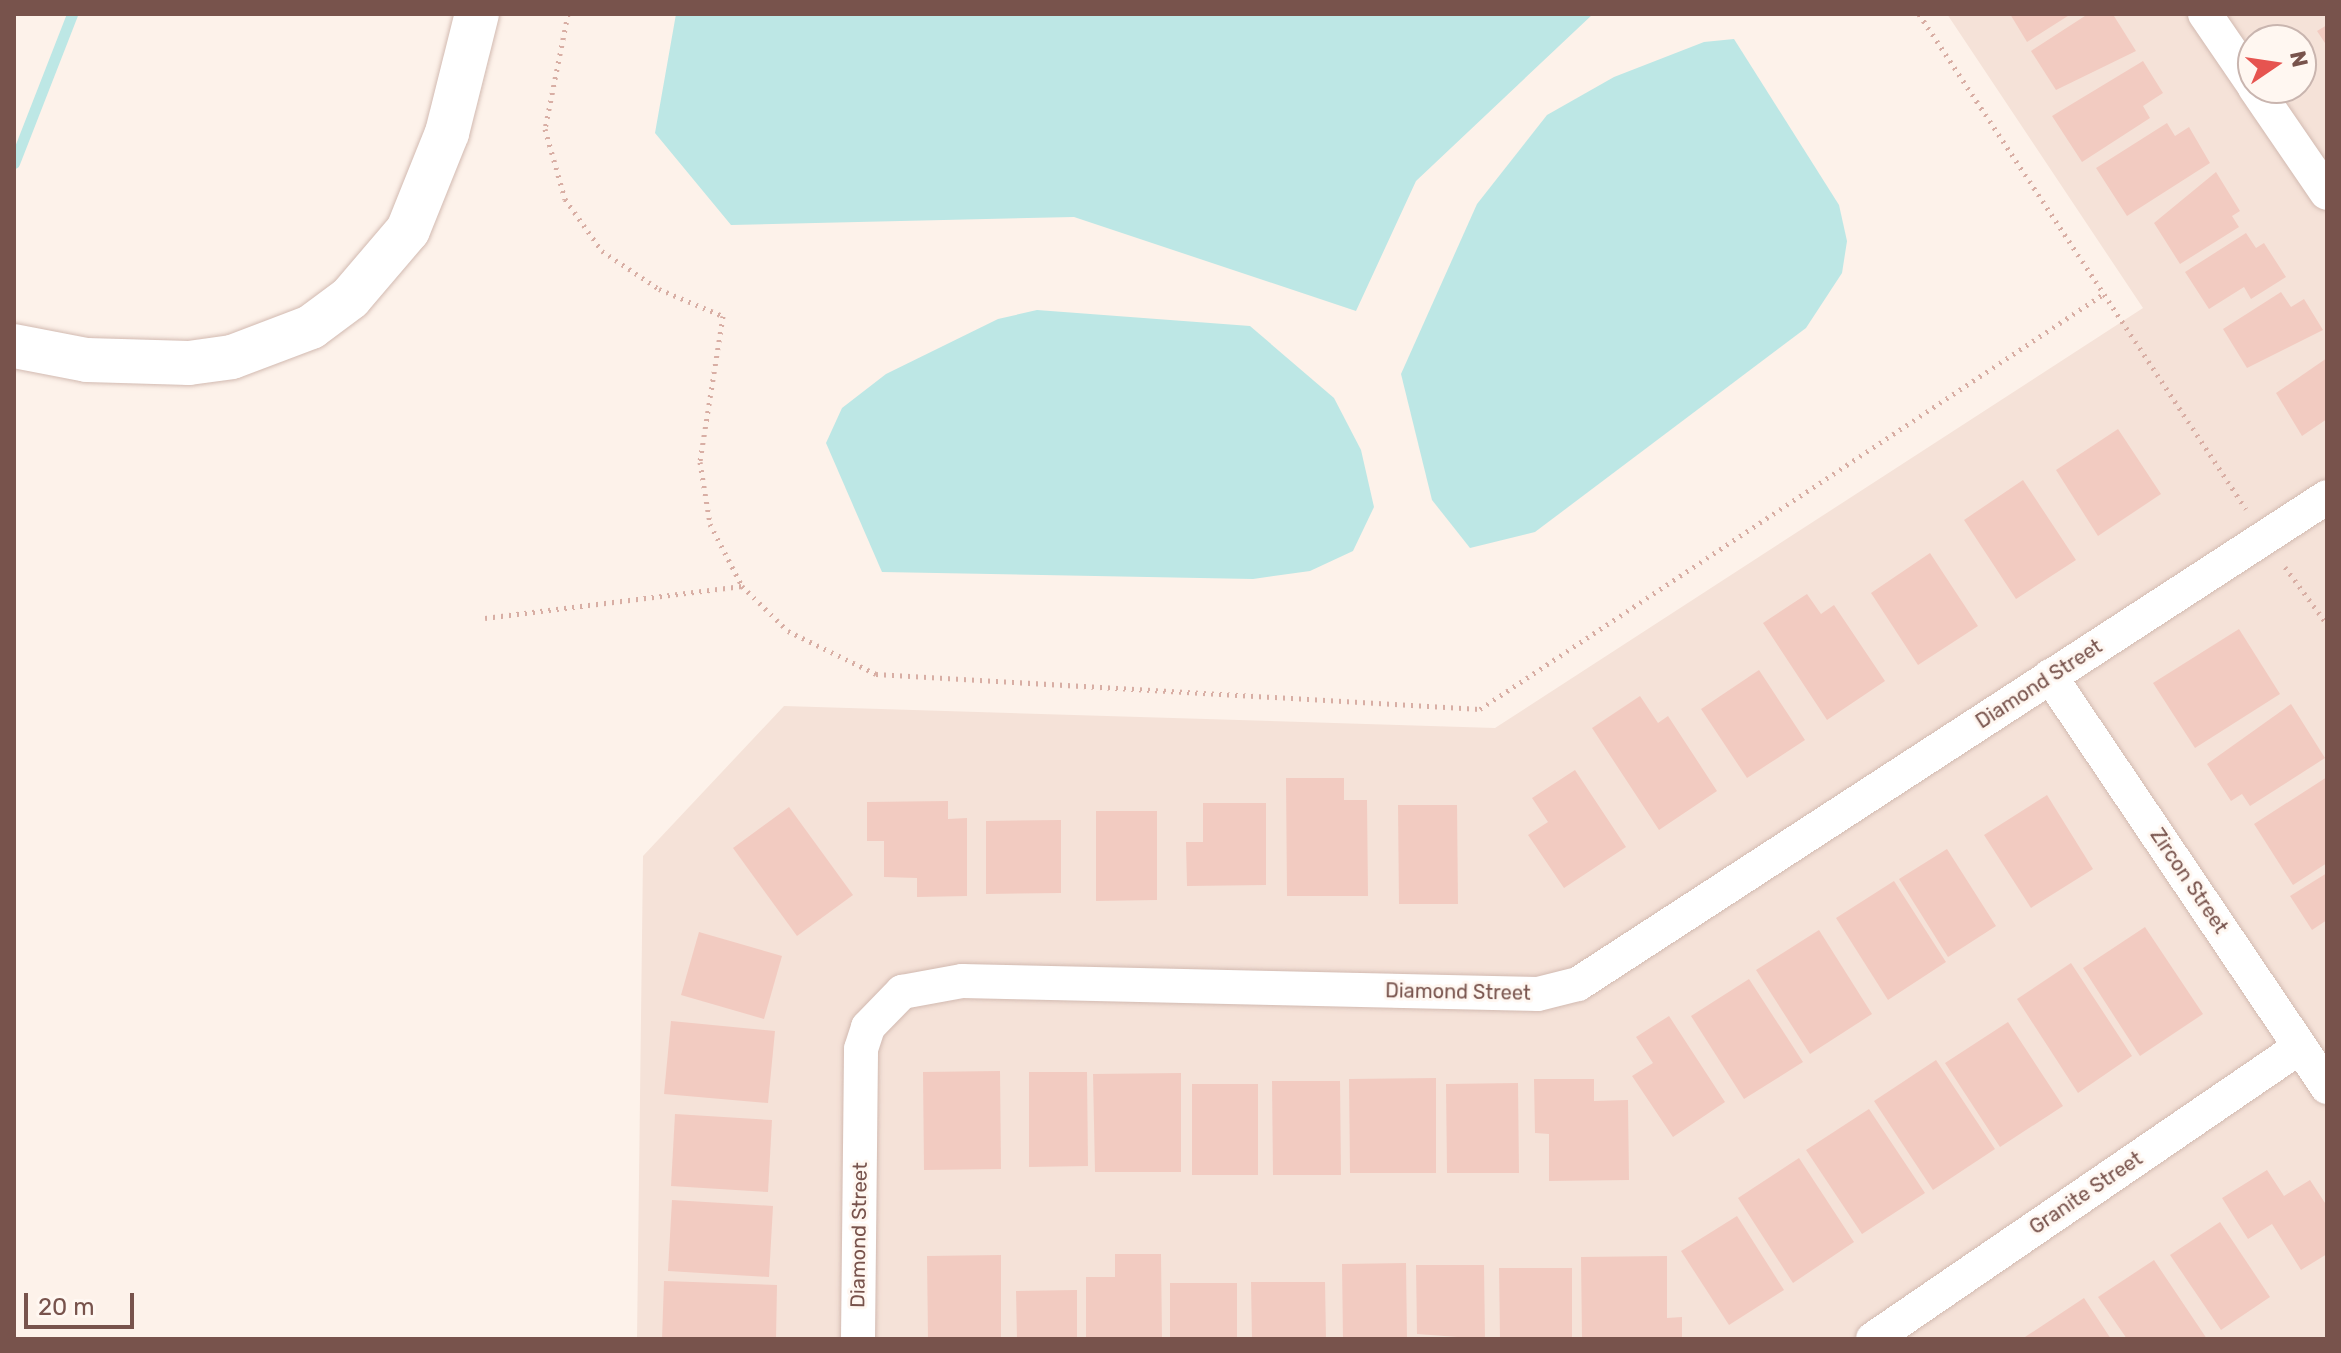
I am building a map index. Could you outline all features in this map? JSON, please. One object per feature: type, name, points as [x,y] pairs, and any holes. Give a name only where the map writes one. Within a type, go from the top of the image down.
[{"type":"main road","points":[[14,346],[87,360],[189,363],[232,357],[311,327],[350,298],[408,230],[447,133],[477,14]]},
{"type":"street","points":[[2213,17],[2237,57]]},
{"type":"street","points":[[2266,104],[2327,193]]},
{"type":"street","name":"Diamond Street","points":[[858,1339],[861,1049],[881,1009],[902,992],[962,981],[1558,990],[1596,975],[2327,497]]},
{"type":"street","name":"Zircon Street","points":[[2050,676],[2327,1087]]},
{"type":"street","name":"Granite Street","points":[[1873,1339],[2300,1047]]},
{"type":"path","points":[[568,14],[545,129],[565,199],[602,251],[659,289],[723,316],[700,462],[710,524],[742,586],[788,631],[876,674],[1480,709],[2105,293]]},
{"type":"path","points":[[1919,14],[2265,539],[2327,624]]},
{"type":"path","points":[[485,618],[742,586]]},
{"type":"shaded area","points":[[1947,14],[2327,14],[2327,1339],[637,1339],[643,856],[784,706],[1495,728],[2143,308]]},
{"type":"water","points":[[676,14],[1593,14],[1416,181],[1356,311],[1074,217],[731,225],[655,133]]},
{"type":"water","points":[[1734,39],[1839,205],[1847,241],[1842,273],[1806,328],[1535,532],[1470,548],[1432,500],[1401,374],[1477,204],[1547,115],[1614,77],[1704,42]]},
{"type":"water","points":[[1037,310],[1250,326],[1334,398],[1361,450],[1374,507],[1353,551],[1310,571],[1253,579],[882,572],[826,443],[842,408],[886,374],[998,319]]},
{"type":"building","points":[[2010,14],[2071,14],[2027,42]]},
{"type":"building","points":[[2088,14],[2114,16],[2136,51],[2056,90],[2031,51]]},
{"type":"building","points":[[2327,25],[2327,46],[2317,31]]},
{"type":"building","points":[[2143,61],[2163,93],[2143,106],[2150,118],[2082,162],[2052,116]]},
{"type":"building","points":[[2167,123],[2175,136],[2189,127],[2210,163],[2127,216],[2096,168]]},
{"type":"building","points":[[2216,172],[2240,211],[2232,216],[2239,227],[2180,264],[2154,223]]},
{"type":"building","points":[[2246,233],[2256,248],[2264,243],[2286,277],[2251,299],[2244,287],[2209,309],[2185,272]]},
{"type":"building","points":[[2281,292],[2291,307],[2304,299],[2323,330],[2247,368],[2223,329]]},
{"type":"building","points":[[2327,358],[2327,419],[2302,436],[2276,393]]},
{"type":"building","points":[[2118,429],[2161,494],[2098,536],[2056,470]]},
{"type":"building","points":[[2023,480],[2076,560],[2016,599],[1964,520]]},
{"type":"building","points":[[1930,553],[1978,626],[1918,665],[1871,593]]},
{"type":"building","points":[[1807,594],[1821,614],[1834,605],[1885,681],[1827,720],[1763,623]]},
{"type":"building","points":[[2239,629],[2280,694],[2195,748],[2153,683]]},
{"type":"building","points":[[1759,670],[1805,740],[1747,778],[1701,709]]},
{"type":"building","points":[[1640,696],[1658,723],[1668,716],[1717,791],[1659,830],[1592,728]]},
{"type":"building","points":[[2291,704],[2325,758],[2250,806],[2242,794],[2231,801],[2207,764]]},
{"type":"building","points":[[1575,770],[1626,847],[1564,888],[1528,835],[1548,822],[1532,798]]},
{"type":"building","points":[[2327,777],[2327,863],[2293,885],[2254,824]]},
{"type":"building","points":[[1286,778],[1344,778],[1344,800],[1367,800],[1368,896],[1287,896]]},
{"type":"building","points":[[2047,795],[2093,869],[2031,908],[1984,835]]},
{"type":"building","points":[[948,801],[948,819],[967,818],[967,896],[917,897],[917,878],[884,877],[884,841],[867,841],[867,802]]},
{"type":"building","points":[[1203,803],[1266,803],[1266,885],[1187,886],[1186,842],[1203,842]]},
{"type":"building","points":[[1398,805],[1457,805],[1458,904],[1399,904]]},
{"type":"building","points":[[789,807],[853,895],[797,936],[733,848]]},
{"type":"building","points":[[1096,811],[1157,811],[1157,900],[1096,901]]},
{"type":"building","points":[[1061,820],[1061,893],[986,894],[986,821]]},
{"type":"building","points":[[1947,849],[1996,926],[1948,957],[1899,879]]},
{"type":"building","points":[[2327,873],[2327,920],[2312,930],[2290,896]]},
{"type":"building","points":[[1894,881],[1946,962],[1888,1000],[1836,918]]},
{"type":"building","points":[[2145,927],[2203,1014],[2140,1056],[2083,968]]},
{"type":"building","points":[[1819,930],[1872,1014],[1810,1054],[1756,970]]},
{"type":"building","points":[[699,932],[782,956],[764,1019],[681,995]]},
{"type":"building","points":[[2071,963],[2132,1056],[2078,1093],[2017,999]]},
{"type":"building","points":[[1749,979],[1803,1062],[1744,1099],[1691,1016]]},
{"type":"building","points":[[1669,1016],[1725,1102],[1673,1137],[1632,1076],[1653,1063],[1636,1037]]},
{"type":"building","points":[[671,1021],[775,1031],[768,1103],[664,1094]]},
{"type":"building","points":[[2008,1022],[2063,1106],[2000,1147],[1945,1063]]},
{"type":"building","points":[[1936,1060],[1995,1149],[1933,1190],[1874,1101]]},
{"type":"building","points":[[1000,1071],[1001,1169],[924,1170],[923,1072]]},
{"type":"building","points":[[1029,1072],[1087,1072],[1088,1166],[1029,1167]]},
{"type":"building","points":[[1181,1073],[1181,1172],[1095,1172],[1093,1074]]},
{"type":"building","points":[[1436,1078],[1436,1173],[1350,1173],[1349,1079]]},
{"type":"building","points":[[1534,1079],[1594,1079],[1594,1101],[1628,1100],[1629,1180],[1549,1181],[1549,1134],[1535,1133]]},
{"type":"building","points":[[1272,1081],[1340,1081],[1341,1175],[1273,1175]]},
{"type":"building","points":[[1518,1083],[1519,1173],[1447,1173],[1446,1084]]},
{"type":"building","points":[[1192,1084],[1258,1084],[1258,1175],[1192,1175]]},
{"type":"building","points":[[1869,1109],[1925,1193],[1862,1234],[1806,1150]]},
{"type":"building","points":[[675,1114],[772,1120],[768,1192],[671,1186]]},
{"type":"building","points":[[1799,1158],[1854,1242],[1793,1283],[1738,1198]]},
{"type":"building","points":[[2267,1170],[2284,1196],[2310,1180],[2327,1206],[2327,1254],[2301,1270],[2272,1224],[2248,1239],[2222,1198]]},
{"type":"building","points":[[672,1200],[773,1206],[769,1277],[668,1271]]},
{"type":"building","points":[[1737,1216],[1784,1290],[1729,1325],[1681,1251]]},
{"type":"building","points":[[2220,1222],[2270,1297],[2221,1330],[2170,1255]]},
{"type":"building","points":[[1115,1254],[1161,1254],[1162,1339],[1086,1339],[1086,1277],[1115,1277]]},
{"type":"building","points":[[1001,1255],[1001,1339],[928,1339],[927,1256]]},
{"type":"building","points":[[1667,1256],[1667,1318],[1682,1317],[1682,1339],[1582,1339],[1581,1257]]},
{"type":"building","points":[[2154,1260],[2207,1339],[2127,1339],[2098,1297]]},
{"type":"building","points":[[1406,1263],[1407,1339],[1343,1339],[1342,1264]]},
{"type":"building","points":[[1416,1265],[1484,1265],[1485,1339],[1417,1334]]},
{"type":"building","points":[[1499,1268],[1572,1268],[1572,1339],[1500,1339]]},
{"type":"building","points":[[664,1281],[777,1285],[776,1339],[662,1339]]},
{"type":"building","points":[[1251,1282],[1325,1282],[1326,1339],[1252,1339]]},
{"type":"building","points":[[1170,1283],[1237,1283],[1237,1339],[1170,1339]]},
{"type":"building","points":[[1077,1290],[1077,1339],[1017,1339],[1016,1291]]},
{"type":"building","points":[[2084,1298],[2111,1339],[2022,1339]]},
{"type":"waterway","points":[[14,163],[72,14]]}]
